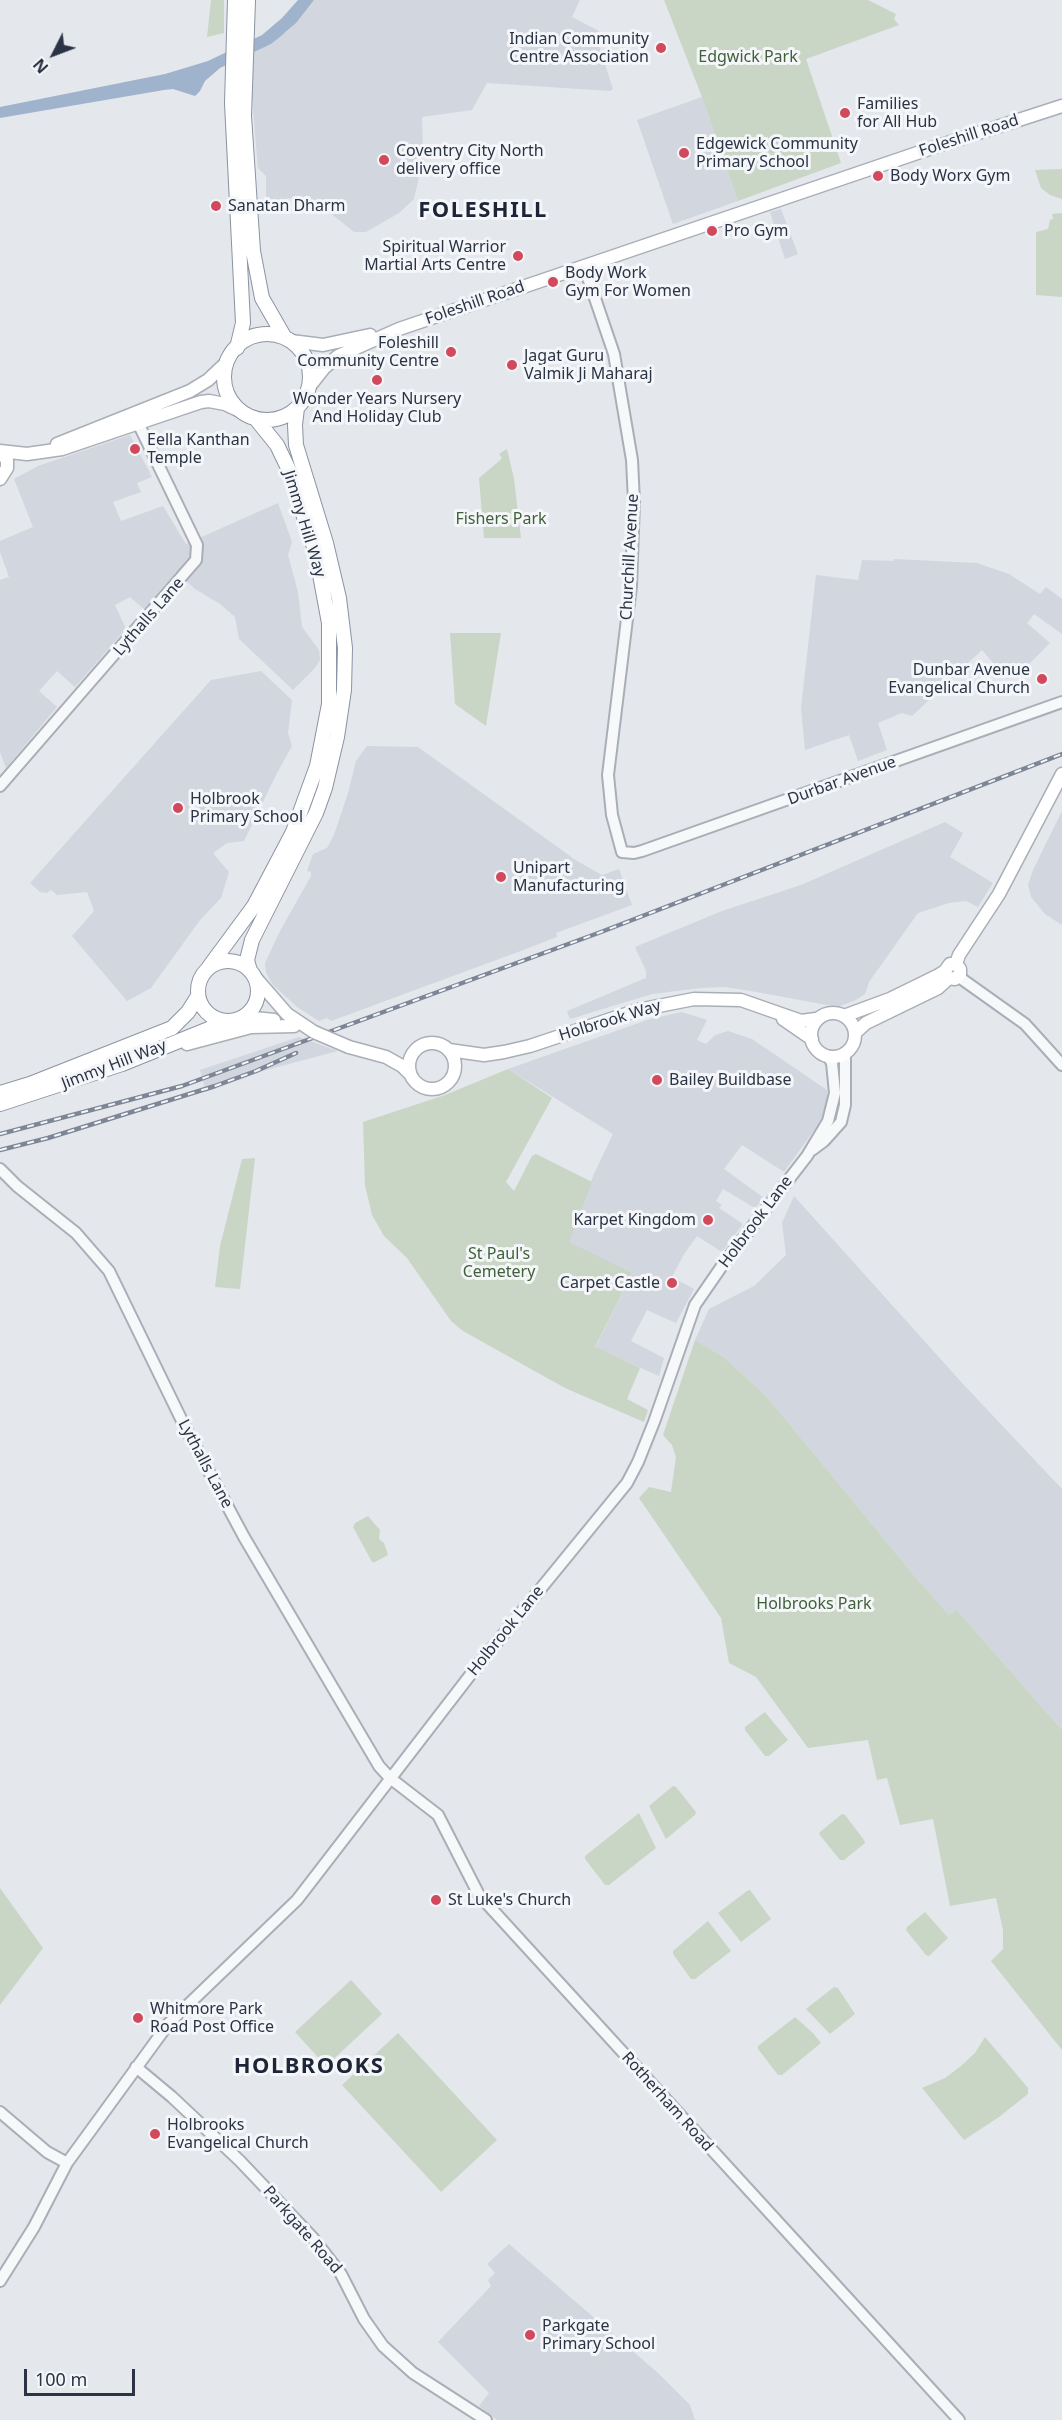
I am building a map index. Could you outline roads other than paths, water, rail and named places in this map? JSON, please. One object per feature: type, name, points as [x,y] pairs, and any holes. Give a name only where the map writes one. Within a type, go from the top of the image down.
[{"type":"highway","points":[[236,0],[233,37],[239,66],[244,147],[257,280],[266,306],[288,339],[301,350],[308,363],[309,387],[305,397],[297,408],[277,419],[256,419],[242,412],[230,399],[224,376],[227,362],[237,348],[243,323],[243,287],[234,160],[239,66],[246,29],[248,0]]},
{"type":"highway","points":[[237,348],[258,336],[274,335],[288,339]]},
{"type":"highway","name":"Jimmy Hill Way","points":[[252,974],[247,960],[252,940],[316,813],[325,788],[338,737],[344,690],[345,648],[339,598],[326,543],[296,445],[297,408]]},
{"type":"highway","name":"Jimmy Hill Way","points":[[209,968],[254,906],[298,821],[317,766],[329,704],[329,623],[316,553],[288,468],[277,446],[256,419]]},
{"type":"highway","points":[[226,961],[239,963],[252,974],[258,986],[258,996],[254,1006],[244,1017],[226,1022],[213,1018],[207,1013],[198,996],[198,985],[202,975],[209,968],[226,961]]},
{"type":"highway","name":"Jimmy Hill Way","points":[[0,1093],[30,1084],[172,1028],[188,1012],[198,996]]},
{"type":"highway","name":"Jimmy Hill Way","points":[[0,1104],[122,1064],[226,1022]]},
{"type":"main road","name":"Foleshill Road","points":[[309,387],[324,368],[338,356],[399,329],[1062,106]]},
{"type":"main road","name":"Foleshill Road","points":[[288,339],[317,345],[331,344],[399,329]]},
{"type":"main road","points":[[42,451],[190,391],[208,380],[227,362]]},
{"type":"main road","points":[[0,451],[27,454],[62,449],[209,401],[225,404],[242,412]]},
{"type":"main road","points":[[0,451],[7,460],[7,468]]},
{"type":"main road","points":[[0,479],[7,468],[27,454]]},
{"type":"main road","points":[[855,1033],[866,1023],[938,988],[952,973],[959,955],[999,894],[1062,774]]},
{"type":"main road","points":[[844,1016],[952,973]]},
{"type":"main road","name":"Holbrook Way","points":[[252,974],[287,1014],[312,1031]]},
{"type":"main road","name":"Holbrook Way","points":[[244,1017],[271,1020],[312,1031],[349,1047],[386,1057],[402,1066],[418,1085],[430,1090],[445,1086],[465,1063],[484,1055],[530,1046],[638,1010],[680,1001],[707,998],[741,1000],[801,1021],[816,1019]]},
{"type":"main road","name":"Holbrook Way","points":[[772,1012],[812,1039]]},
{"type":"main road","points":[[831,1013],[844,1016],[851,1023],[855,1033],[853,1044],[845,1053],[834,1057],[819,1051],[812,1039],[812,1029],[816,1019],[831,1013]]},
{"type":"main road","points":[[122,1064],[241,1029],[262,1025],[294,1026]]},
{"type":"main road","name":"Holbrook Way","points":[[386,1057],[402,1056],[416,1048],[433,1043],[449,1050],[484,1055]]},
{"type":"main road","points":[[409,1073],[410,1057],[416,1048]]},
{"type":"main road","points":[[449,1050],[455,1062],[454,1074]]},
{"type":"street","name":"Churchill Avenue","points":[[584,266],[616,362],[632,460],[634,502],[631,586],[608,775],[612,815],[622,852]]},
{"type":"street","name":"Lythalls Lane","points":[[0,786],[196,560],[197,545],[138,423]]},
{"type":"street","name":"Durbar Avenue","points":[[622,852],[642,851],[1062,702]]},
{"type":"street","points":[[952,973],[1024,1024],[1062,1065]]},
{"type":"street","name":"Holbrook Lane","points":[[809,1152],[824,1141],[842,1122],[845,1105],[845,1053]]},
{"type":"street","name":"Holbrook Lane","points":[[0,2282],[34,2227],[67,2163],[175,2015],[297,1900],[476,1668],[627,1483],[654,1422],[695,1305],[724,1263],[809,1152],[828,1120],[835,1093],[832,1063],[828,1056]]},
{"type":"street","name":"Lythalls Lane","points":[[2,1171],[24,1192],[76,1233],[97,1255],[115,1281],[185,1427],[248,1546],[373,1757],[390,1778]]},
{"type":"street","name":"Rotherham Road","points":[[390,1778],[443,1820],[479,1895],[959,2420]]},
{"type":"street","name":"Parkgate Road","points":[[136,2067],[172,2097],[240,2161],[313,2238],[341,2274],[364,2319],[383,2346],[420,2378],[486,2420]]},
{"type":"street","points":[[0,2112],[47,2151],[67,2163]]},
{"type":"water","points":[[298,0],[314,0],[296,23],[280,37],[271,44],[220,68],[205,81],[195,96],[173,89],[164,90],[0,118],[0,107],[165,74],[208,61],[262,35]]},
{"type":"railway","points":[[0,1134],[182,1086],[601,932],[1062,754]]},
{"type":"railway","points":[[0,1150],[48,1138],[215,1086],[296,1053]]},
{"type":"place","name":"Indian Community Centre Association","points":[[661,48]]},
{"type":"place","name":"Families for All Hub","points":[[845,113]]},
{"type":"place","name":"Edgewick Community Primary School","points":[[684,153]]},
{"type":"place","name":"Coventry City North delivery office","points":[[384,160]]},
{"type":"place","name":"Body Worx Gym","points":[[878,176]]},
{"type":"place","name":"Sanatan Dharm","points":[[216,206]]},
{"type":"place","name":"Pro Gym","points":[[712,231]]},
{"type":"place","name":"Spiritual Warrior Martial Arts Centre","points":[[518,256]]},
{"type":"place","name":"Body Work Gym For Women","points":[[553,282]]},
{"type":"place","name":"Foleshill Community Centre","points":[[451,352]]},
{"type":"place","name":"Jagat Guru Valmik Ji Maharaj","points":[[512,365]]},
{"type":"place","name":"Wonder Years Nursery And Holiday Club","points":[[377,380]]},
{"type":"place","name":"Eella Kanthan Temple","points":[[135,449]]},
{"type":"place","name":"Dunbar Avenue Evangelical Church","points":[[1042,679]]},
{"type":"place","name":"Holbrook Primary School","points":[[178,808]]},
{"type":"place","name":"Unipart Manufacturing","points":[[501,877]]},
{"type":"place","name":"Bailey Buildbase","points":[[657,1080]]},
{"type":"place","name":"Karpet Kingdom","points":[[708,1220]]},
{"type":"place","name":"Carpet Castle","points":[[672,1283]]},
{"type":"place","name":"St Luke's Church","points":[[436,1900]]},
{"type":"place","name":"Whitmore Park Road Post Office","points":[[138,2018]]},
{"type":"place","name":"Holbrooks Evangelical Church","points":[[155,2134]]},
{"type":"place","name":"Parkgate Primary School","points":[[530,2335]]},
{"type":"district","name":"FOLESHILL","points":[[483,211]]},
{"type":"district","name":"HOLBROOKS","points":[[309,2067]]},
{"type":"park label","name":"Edgwick Park","points":[[748,57]]},
{"type":"park label","name":"Fishers Park","points":[[501,519]]},
{"type":"park label","name":"St Paul's Cemetery","points":[[499,1263]]},
{"type":"park label","name":"Holbrooks Park","points":[[814,1604]]}]
